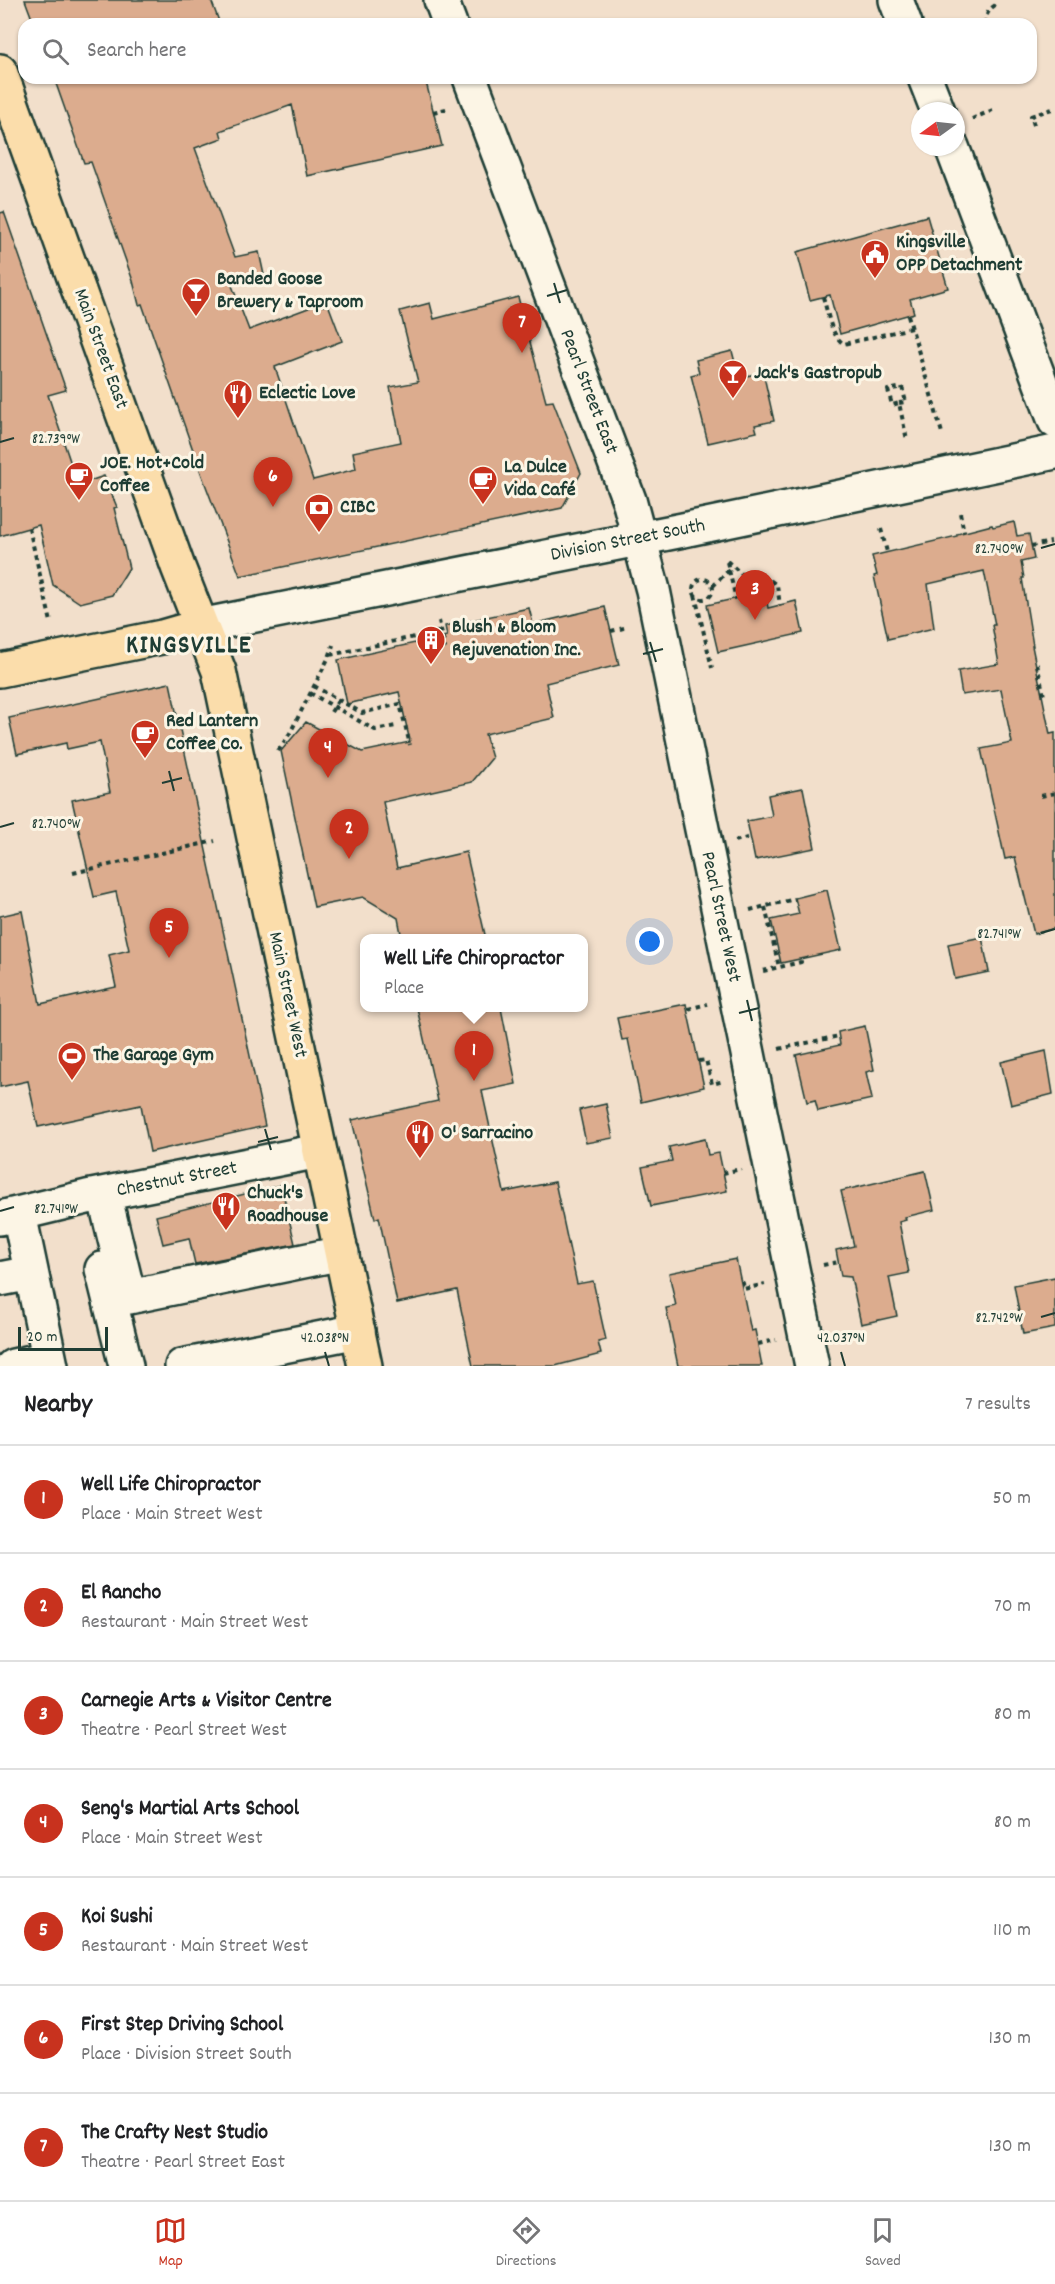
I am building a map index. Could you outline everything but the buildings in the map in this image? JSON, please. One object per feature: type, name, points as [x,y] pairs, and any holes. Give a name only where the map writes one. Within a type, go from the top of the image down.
[{"type":"main road","name":"Main Street East","points":[[0,71],[200,626]]},
{"type":"main road","points":[[0,670],[162,638],[200,626]]},
{"type":"main road","name":"Main Street West","points":[[200,626],[219,671],[365,1366]]},
{"type":"street","points":[[441,0],[448,18]]},
{"type":"street","points":[[896,0],[903,18]]},
{"type":"street","points":[[927,84],[934,102]]},
{"type":"street","name":"Pearl Street East","points":[[463,92],[629,500],[641,538]]},
{"type":"street","points":[[955,156],[1055,422]]},
{"type":"street","name":"Division Street South","points":[[200,626],[1055,452]]},
{"type":"street","name":"Pearl Street West","points":[[641,538],[812,1366]]},
{"type":"street","name":"Chestnut Street","points":[[6,1217],[95,1196],[319,1151]]},
{"type":"street","points":[[95,1196],[129,1297],[342,1253]]},
{"type":"street","points":[[95,1196],[126,1366]]},
{"type":"street","points":[[6,1217],[15,1276],[36,1364]]},
{"type":"street","points":[[182,1366],[358,1331]]},
{"type":"path","points":[[986,18],[991,7],[996,4]]},
{"type":"path","points":[[433,112],[463,92]]},
{"type":"path","points":[[1034,125],[1031,116],[1055,108]]},
{"type":"path","points":[[972,118],[995,109]]},
{"type":"path","points":[[944,265],[964,259]]},
{"type":"path","points":[[823,297],[834,333],[844,344],[911,328]]},
{"type":"path","points":[[908,315],[942,433]]},
{"type":"path","points":[[902,387],[906,402],[899,404],[892,405],[888,390],[902,387]]},
{"type":"path","points":[[899,404],[908,440]]},
{"type":"path","points":[[960,513],[964,532]]},
{"type":"path","points":[[29,528],[51,622]]},
{"type":"path","points":[[881,529],[887,552]]},
{"type":"path","points":[[1031,546],[1051,542]]},
{"type":"path","points":[[736,599],[727,561],[755,586],[771,581],[777,585],[780,605]]},
{"type":"path","points":[[713,586],[729,570]]},
{"type":"path","points":[[695,595],[701,599],[708,598],[713,593],[713,586],[709,580],[699,579],[693,584],[695,595],[712,668]]},
{"type":"path","points":[[330,655],[438,632],[442,648],[445,647],[439,621]]},
{"type":"path","points":[[611,631],[630,626]]},
{"type":"path","points":[[278,751],[314,687],[333,645]]},
{"type":"path","points":[[1037,664],[1044,696],[1042,696]]},
{"type":"path","points":[[314,687],[362,713],[400,704],[410,745]]},
{"type":"path","points":[[310,693],[375,730],[396,726]]},
{"type":"path","points":[[332,712],[338,701]]},
{"type":"path","points":[[1041,796],[1055,794]]},
{"type":"path","points":[[739,840],[751,837]]},
{"type":"path","points":[[73,873],[215,841]]},
{"type":"path","points":[[749,910],[795,899]]},
{"type":"path","points":[[765,907],[775,940],[779,967]]},
{"type":"path","points":[[762,971],[801,963],[800,959]]},
{"type":"path","points":[[688,1009],[708,1004]]},
{"type":"path","points":[[778,1049],[839,1036]]},
{"type":"path","points":[[699,1061],[706,1060],[712,1084],[724,1081]]},
{"type":"path","points":[[723,1173],[742,1169]]},
{"type":"path","points":[[823,1265],[838,1262]]},
{"type":"path","points":[[741,1283],[744,1289],[766,1284]]},
{"type":"path","points":[[758,1344],[777,1340]]},
{"type":"place","name":"Kingsville OPP Detachment","points":[[875,280]]},
{"type":"place","name":"Banded Goose Brewery & Taproom","points":[[196,318]]},
{"type":"place","name":"The Crafty Nest Studio","points":[[522,353]]},
{"type":"place","name":"Jack's Gastropub","points":[[733,400]]},
{"type":"place","name":"Eclectic Love","points":[[238,420]]},
{"type":"place","name":"JOE. Hot+Cold Coffee","points":[[79,502]]},
{"type":"place","name":"La Dulce Vida Café","points":[[483,506]]},
{"type":"place","name":"First Step Driving School","points":[[273,507]]},
{"type":"place","name":"CIBC","points":[[319,534]]},
{"type":"place","name":"Carnegie Arts & Visitor Centre","points":[[755,620]]},
{"type":"place","name":"Blush & Bloom Rejuvenation Inc.","points":[[431,666]]},
{"type":"place","name":"Red Lantern Coffee Co.","points":[[145,760]]},
{"type":"place","name":"Seng's Martial Arts School","points":[[328,778]]},
{"type":"place","name":"El Rancho","points":[[349,859]]},
{"type":"place","name":"Koi Sushi","points":[[169,958]]},
{"type":"place","name":"Well Life Chiropractor","points":[[474,1081]]},
{"type":"place","name":"The Garage Gym","points":[[72,1082]]},
{"type":"place","name":"O' Sarracino","points":[[420,1160]]},
{"type":"place","name":"Chuck's Roadhouse","points":[[226,1232]]},
{"type":"district","name":"KINGSVILLE","points":[[189,646]]}]
